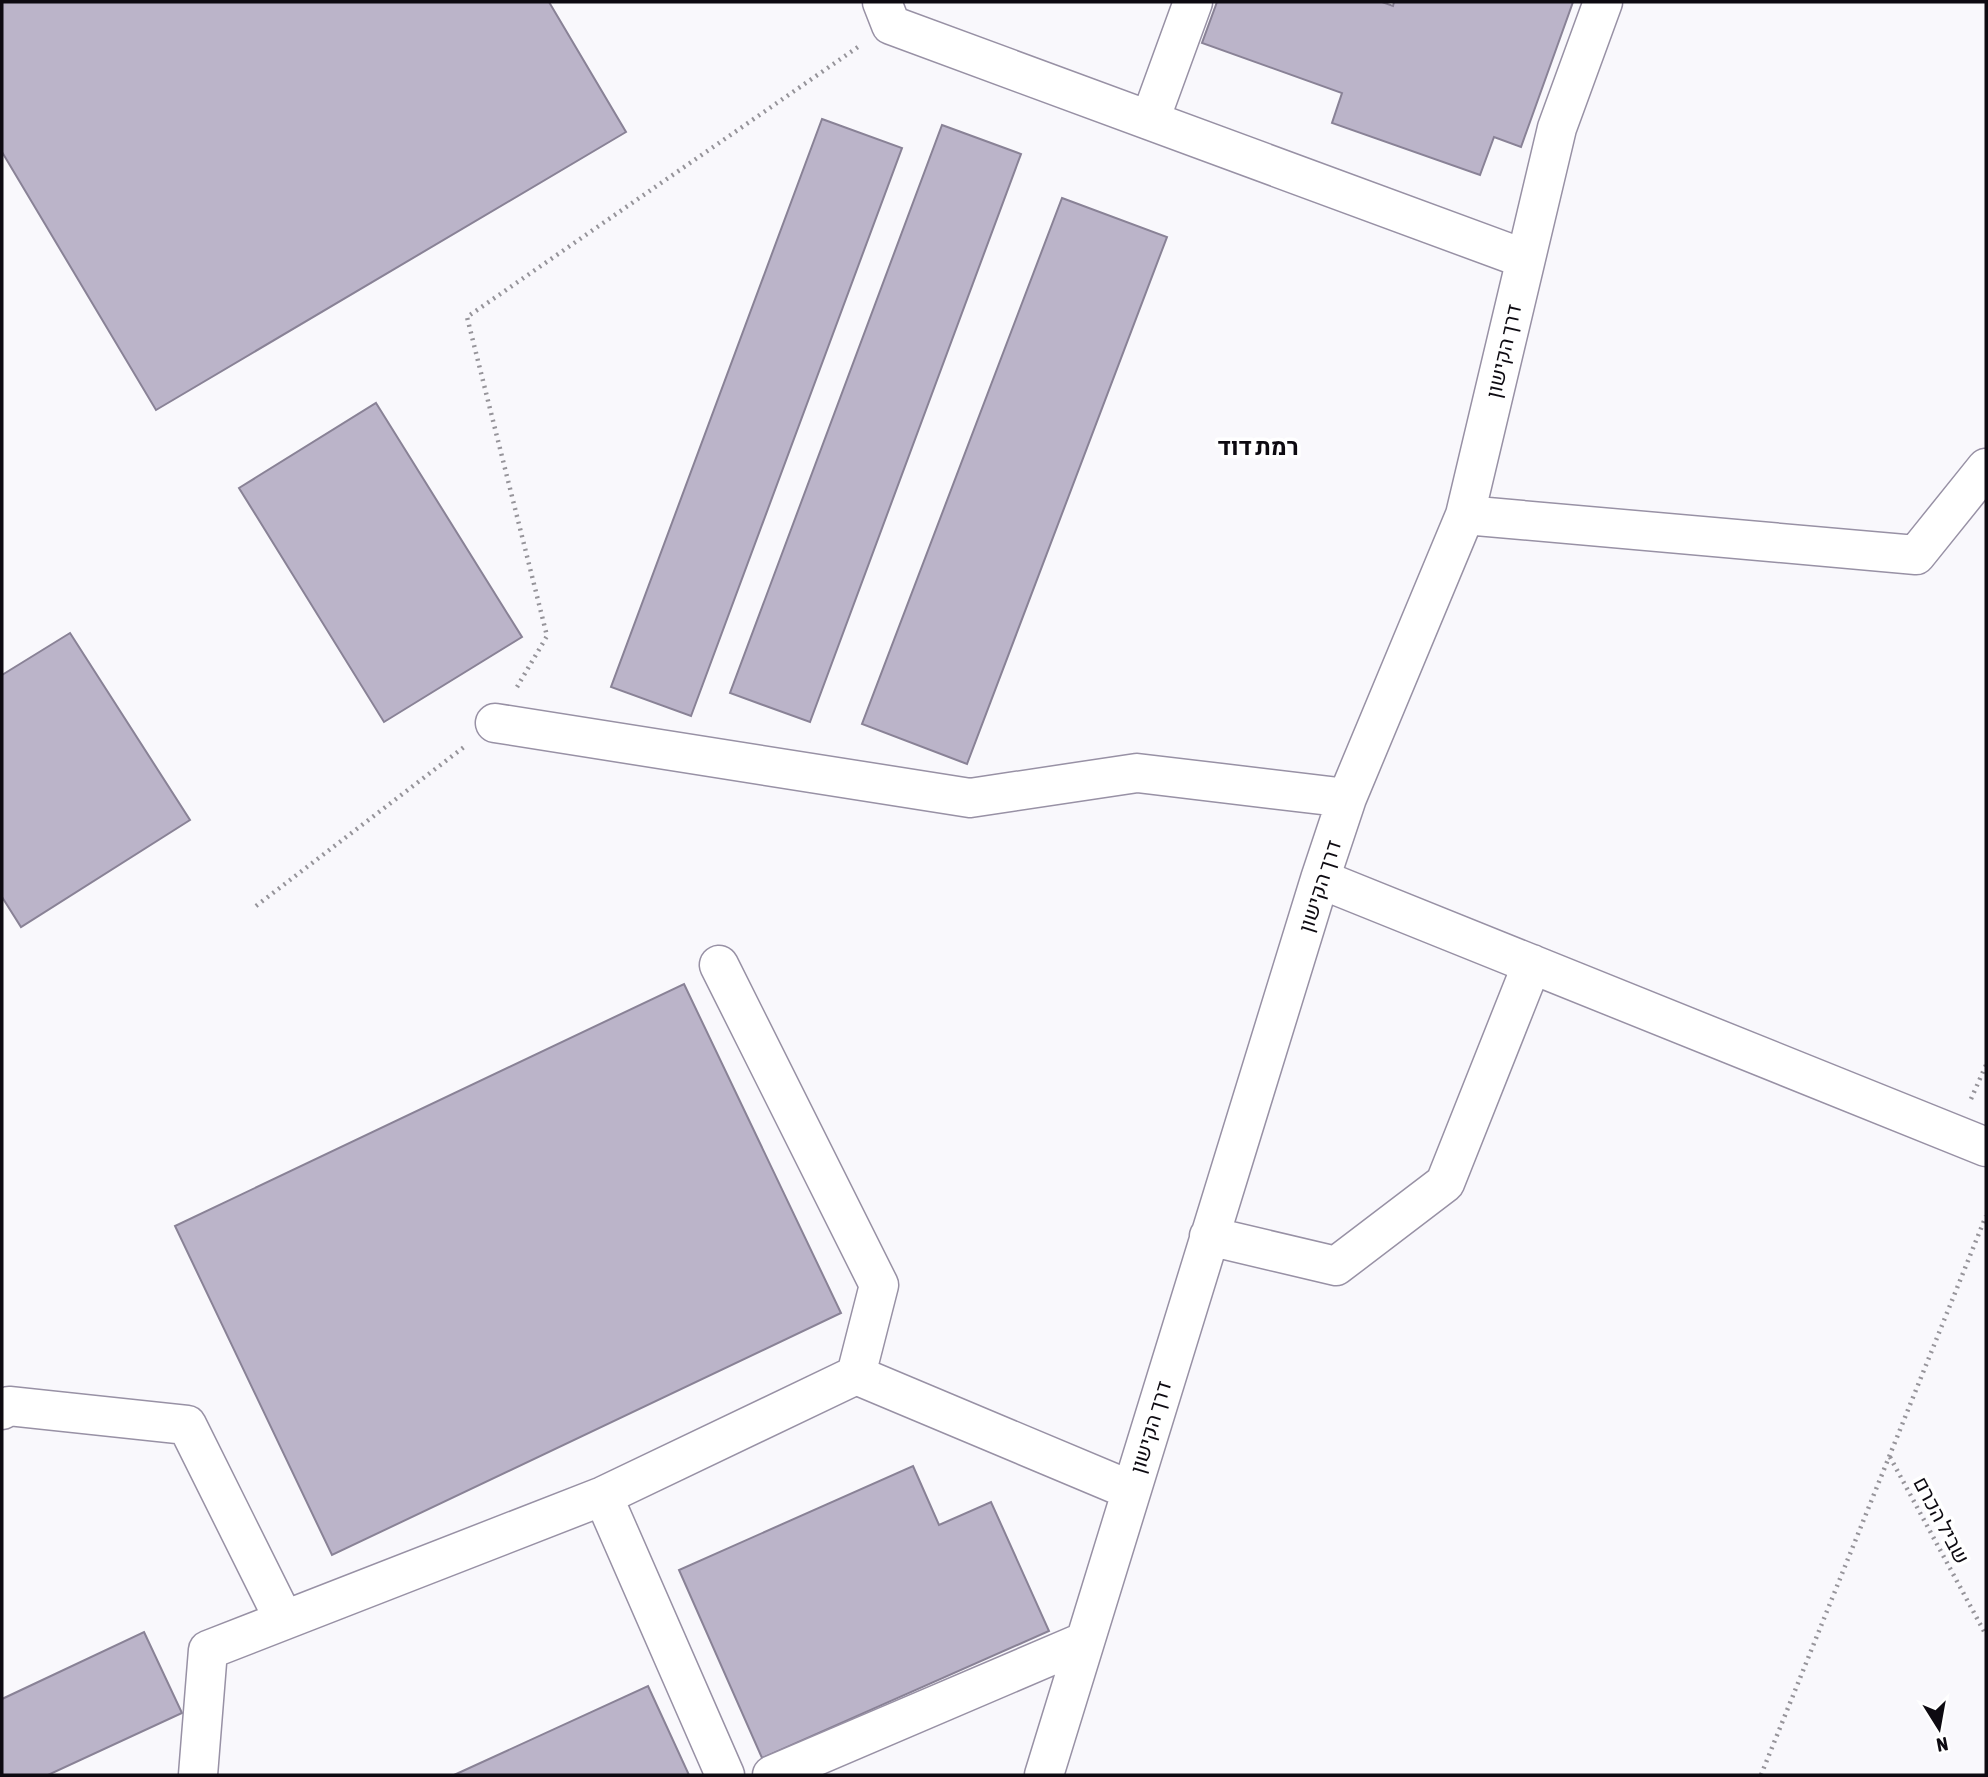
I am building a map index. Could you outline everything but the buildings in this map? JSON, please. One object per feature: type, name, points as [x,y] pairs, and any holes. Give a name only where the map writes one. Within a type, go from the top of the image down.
[{"type":"street","points":[[1150,120],[1193,2]]},
{"type":"street","name":"דרך הקישון","points":[[1044,1775],[1130,1490],[1347,798],[1465,515],[1557,128],[1604,2]]},
{"type":"street","points":[[886,13],[1150,120],[1525,259]]},
{"type":"street","points":[[1465,515],[1916,555],[1986,468]]},
{"type":"street","points":[[495,723],[970,798],[1137,773],[1347,798]]},
{"type":"street","points":[[1320,879],[1986,1147]]},
{"type":"street","points":[[1209,1236],[1336,1266],[1445,1183],[1532,964]]},
{"type":"street","points":[[719,965],[879,1284],[856,1375]]},
{"type":"street","points":[[198,1775],[208,1650],[603,1496],[856,1375],[1130,1490]]},
{"type":"street","points":[[2,1410],[9,1406],[187,1425],[284,1620]]},
{"type":"street","points":[[603,1496],[725,1775]]},
{"type":"street","points":[[772,1775],[1083,1642]]},
{"type":"path","points":[[256,906],[495,723],[547,636],[467,317],[886,13]]},
{"type":"path","points":[[1760,1775],[1986,1216]]},
{"type":"path","name":"שביל הכרם","points":[[1889,1457],[1986,1635]]},
{"type":"district","name":"רמת דוד","points":[[1258,446]]}]
